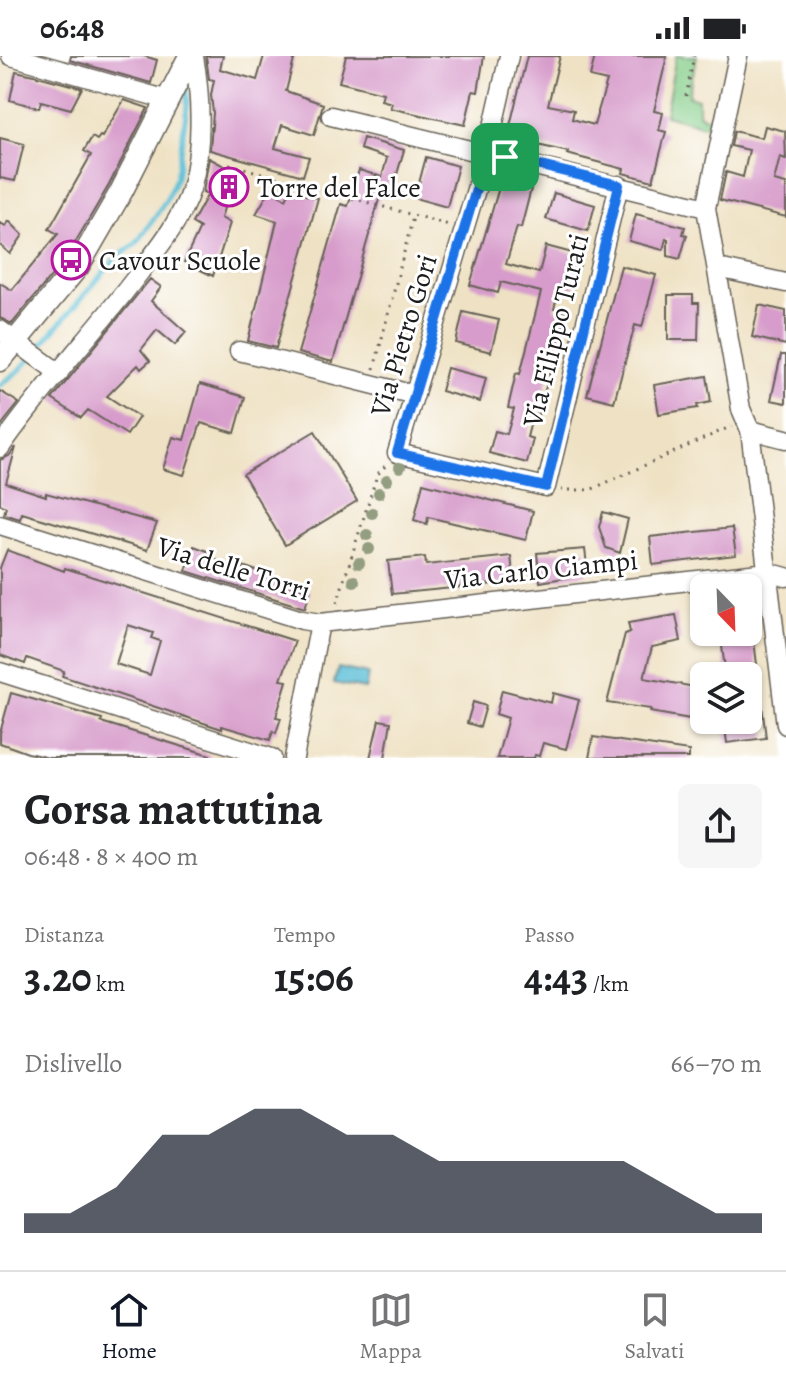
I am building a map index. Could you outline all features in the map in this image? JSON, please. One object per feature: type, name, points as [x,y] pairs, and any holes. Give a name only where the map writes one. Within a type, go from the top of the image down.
[{"type":"street","points":[[11,56],[172,91]]},
{"type":"street","name":"Via Pietro Gori","points":[[397,453],[487,153],[509,56]]},
{"type":"street","points":[[738,56],[706,208],[741,409],[748,425],[777,574],[786,725]]},
{"type":"street","points":[[0,360],[78,266],[121,192],[191,57]]},
{"type":"street","points":[[0,448],[54,369],[163,241],[190,192],[197,160],[199,119],[191,57]]},
{"type":"street","points":[[331,116],[706,208]]},
{"type":"street","name":"Via Filippo Turati","points":[[546,487],[619,185]]},
{"type":"street","points":[[718,268],[786,283]]},
{"type":"street","points":[[16,341],[54,369]]},
{"type":"street","points":[[239,351],[415,395]]},
{"type":"street","points":[[748,425],[786,439]]},
{"type":"street","points":[[397,453],[546,487]]},
{"type":"street","name":"Via delle Torri","points":[[0,525],[286,615],[326,622],[294,758]]},
{"type":"street","name":"Via Carlo Ciampi","points":[[326,622],[777,574]]},
{"type":"street","points":[[0,672],[272,758]]},
{"type":"path","points":[[686,96],[694,56]]},
{"type":"path","points":[[229,164],[464,229]]},
{"type":"path","points":[[370,384],[414,216]]},
{"type":"path","points":[[546,487],[590,490],[748,425]]},
{"type":"path","name":"Via Pietro Gori","points":[[326,622],[377,475],[397,453]]},
{"type":"green space","points":[[676,56],[697,56],[688,96],[698,99],[698,113],[701,116],[719,120],[716,129],[665,115]]},
{"type":"water","points":[[338,668],[368,674],[365,689],[334,683]]},
{"type":"building","points":[[71,56],[144,56],[157,60],[151,83],[70,60]]},
{"type":"building","points":[[206,56],[223,56],[220,69],[257,80],[264,56],[295,56],[286,91],[323,104],[314,135],[282,125],[275,148],[309,157],[303,176],[210,150],[214,80],[209,79]]},
{"type":"building","points":[[346,56],[484,56],[478,92],[473,91],[465,125],[390,108],[392,103],[381,100],[383,93],[339,82]]},
{"type":"building","points":[[527,56],[560,56],[548,105],[574,110],[572,119],[594,125],[607,81],[590,77],[595,56],[667,56],[654,111],[663,113],[659,130],[666,132],[653,181],[568,152],[507,138]]},
{"type":"building","points":[[16,71],[82,88],[71,109],[41,101],[39,108],[10,100]]},
{"type":"building","points":[[124,100],[148,108],[109,185],[66,258],[12,324],[0,318],[0,283],[12,290],[58,234],[49,229],[91,155],[84,151],[92,137],[97,140],[102,137]]},
{"type":"building","points":[[765,126],[785,131],[786,159],[780,157],[774,181],[786,184],[786,217],[720,200],[726,172],[743,177],[749,150],[731,146],[734,131],[762,138]]},
{"type":"building","points":[[0,138],[24,144],[15,181],[0,178]]},
{"type":"building","points":[[363,138],[404,150],[393,188],[389,187],[385,198],[380,196],[333,362],[298,353],[341,204],[348,206],[359,170],[382,177],[387,158],[360,149]]},
{"type":"building","points":[[426,157],[458,166],[447,207],[415,198]]},
{"type":"building","points":[[209,158],[228,168],[227,178],[239,182],[234,197],[228,195],[221,218],[230,223],[213,276],[184,262],[200,228],[192,223],[208,194],[203,192]]},
{"type":"building","points":[[501,181],[531,189],[521,228],[517,227],[506,264],[539,273],[546,246],[576,254],[574,263],[580,264],[573,289],[560,285],[554,309],[567,312],[538,415],[533,414],[527,437],[533,439],[527,463],[489,453],[495,431],[507,434],[514,409],[508,408],[516,373],[520,374],[541,292],[501,282],[498,293],[470,285]]},
{"type":"building","points":[[270,190],[286,199],[290,191],[318,198],[276,348],[248,341],[277,221],[256,214]]},
{"type":"building","points":[[554,193],[595,205],[588,231],[546,219]]},
{"type":"building","points":[[636,214],[685,227],[683,234],[687,235],[680,259],[668,256],[668,239],[663,250],[629,241]]},
{"type":"building","points":[[9,221],[23,235],[10,254],[0,245],[0,223],[6,226]]},
{"type":"building","points":[[621,266],[656,275],[642,327],[635,325],[614,402],[587,395]]},
{"type":"building","points":[[150,279],[161,287],[151,301],[186,332],[175,345],[157,330],[141,350],[150,361],[141,369],[138,365],[107,396],[139,417],[127,435],[88,410],[81,418],[52,399]]},
{"type":"building","points":[[668,295],[693,295],[693,303],[699,303],[698,340],[668,340]]},
{"type":"building","points":[[759,305],[786,311],[786,345],[752,337]]},
{"type":"building","points":[[463,312],[499,320],[491,352],[456,343]]},
{"type":"building","points":[[781,355],[786,355],[786,403],[771,400]]},
{"type":"building","points":[[447,368],[486,378],[480,402],[441,391]]},
{"type":"building","points":[[707,376],[711,402],[697,405],[698,408],[659,414],[654,385]]},
{"type":"building","points":[[200,384],[245,397],[235,433],[201,423],[184,475],[163,469],[173,437],[184,440]]},
{"type":"building","points":[[0,391],[19,403],[0,427]]},
{"type":"building","points":[[315,431],[357,501],[285,545],[243,474]]},
{"type":"building","points":[[16,447],[6,483],[157,523],[147,550],[22,513],[20,519],[4,514],[6,507],[0,504],[0,460],[9,456]]},
{"type":"building","points":[[423,483],[533,511],[526,540],[428,517],[427,524],[414,520]]},
{"type":"building","points":[[603,512],[628,519],[620,553],[606,548],[599,527]]},
{"type":"building","points":[[732,528],[736,555],[653,565],[650,537]]},
{"type":"building","points":[[194,546],[210,552],[208,557],[242,569],[243,566],[260,572],[259,575],[310,591],[305,608],[186,571]]},
{"type":"building","points":[[585,549],[588,574],[540,582],[537,553]]},
{"type":"building","points":[[7,550],[64,571],[65,568],[295,641],[281,680],[287,681],[276,717],[281,718],[276,733],[273,731],[270,740],[222,726],[222,729],[62,676],[64,671],[27,658],[25,664],[0,655],[0,568]],"holes":[[[128,625],[153,633],[151,638],[160,641],[150,675],[116,664]]]},
{"type":"building","points":[[511,556],[514,582],[392,594],[388,561],[425,557],[426,565]]},
{"type":"building","points":[[676,615],[681,641],[652,647],[644,678],[690,686],[690,719],[650,712],[651,709],[607,703],[625,634],[630,632],[628,623]]},
{"type":"building","points":[[722,646],[755,646],[757,662],[724,662]]},
{"type":"building","points":[[502,690],[551,703],[553,693],[579,700],[566,749],[543,743],[539,756],[535,755],[534,758],[497,758],[508,718],[496,714]]},
{"type":"building","points":[[11,693],[210,755],[209,758],[49,758],[28,753],[0,743]]},
{"type":"building","points":[[473,702],[486,706],[480,727],[467,723]]},
{"type":"building","points":[[762,705],[766,738],[727,743],[726,734],[762,734]]},
{"type":"building","points":[[379,720],[391,722],[385,758],[370,758]]},
{"type":"building","points":[[593,737],[689,751],[689,758],[589,758]]},
{"type":"waterway","points":[[0,385],[20,370],[116,258],[137,243],[165,202],[176,178],[187,107],[186,84]]},
{"type":"place","name":"Torre del Falce","points":[[229,187]]},
{"type":"place","name":"Cavour Scuole","points":[[71,260]]},
{"type":"route","points":[[487,153],[505,157],[619,185],[546,487],[397,453],[487,153]]}]
